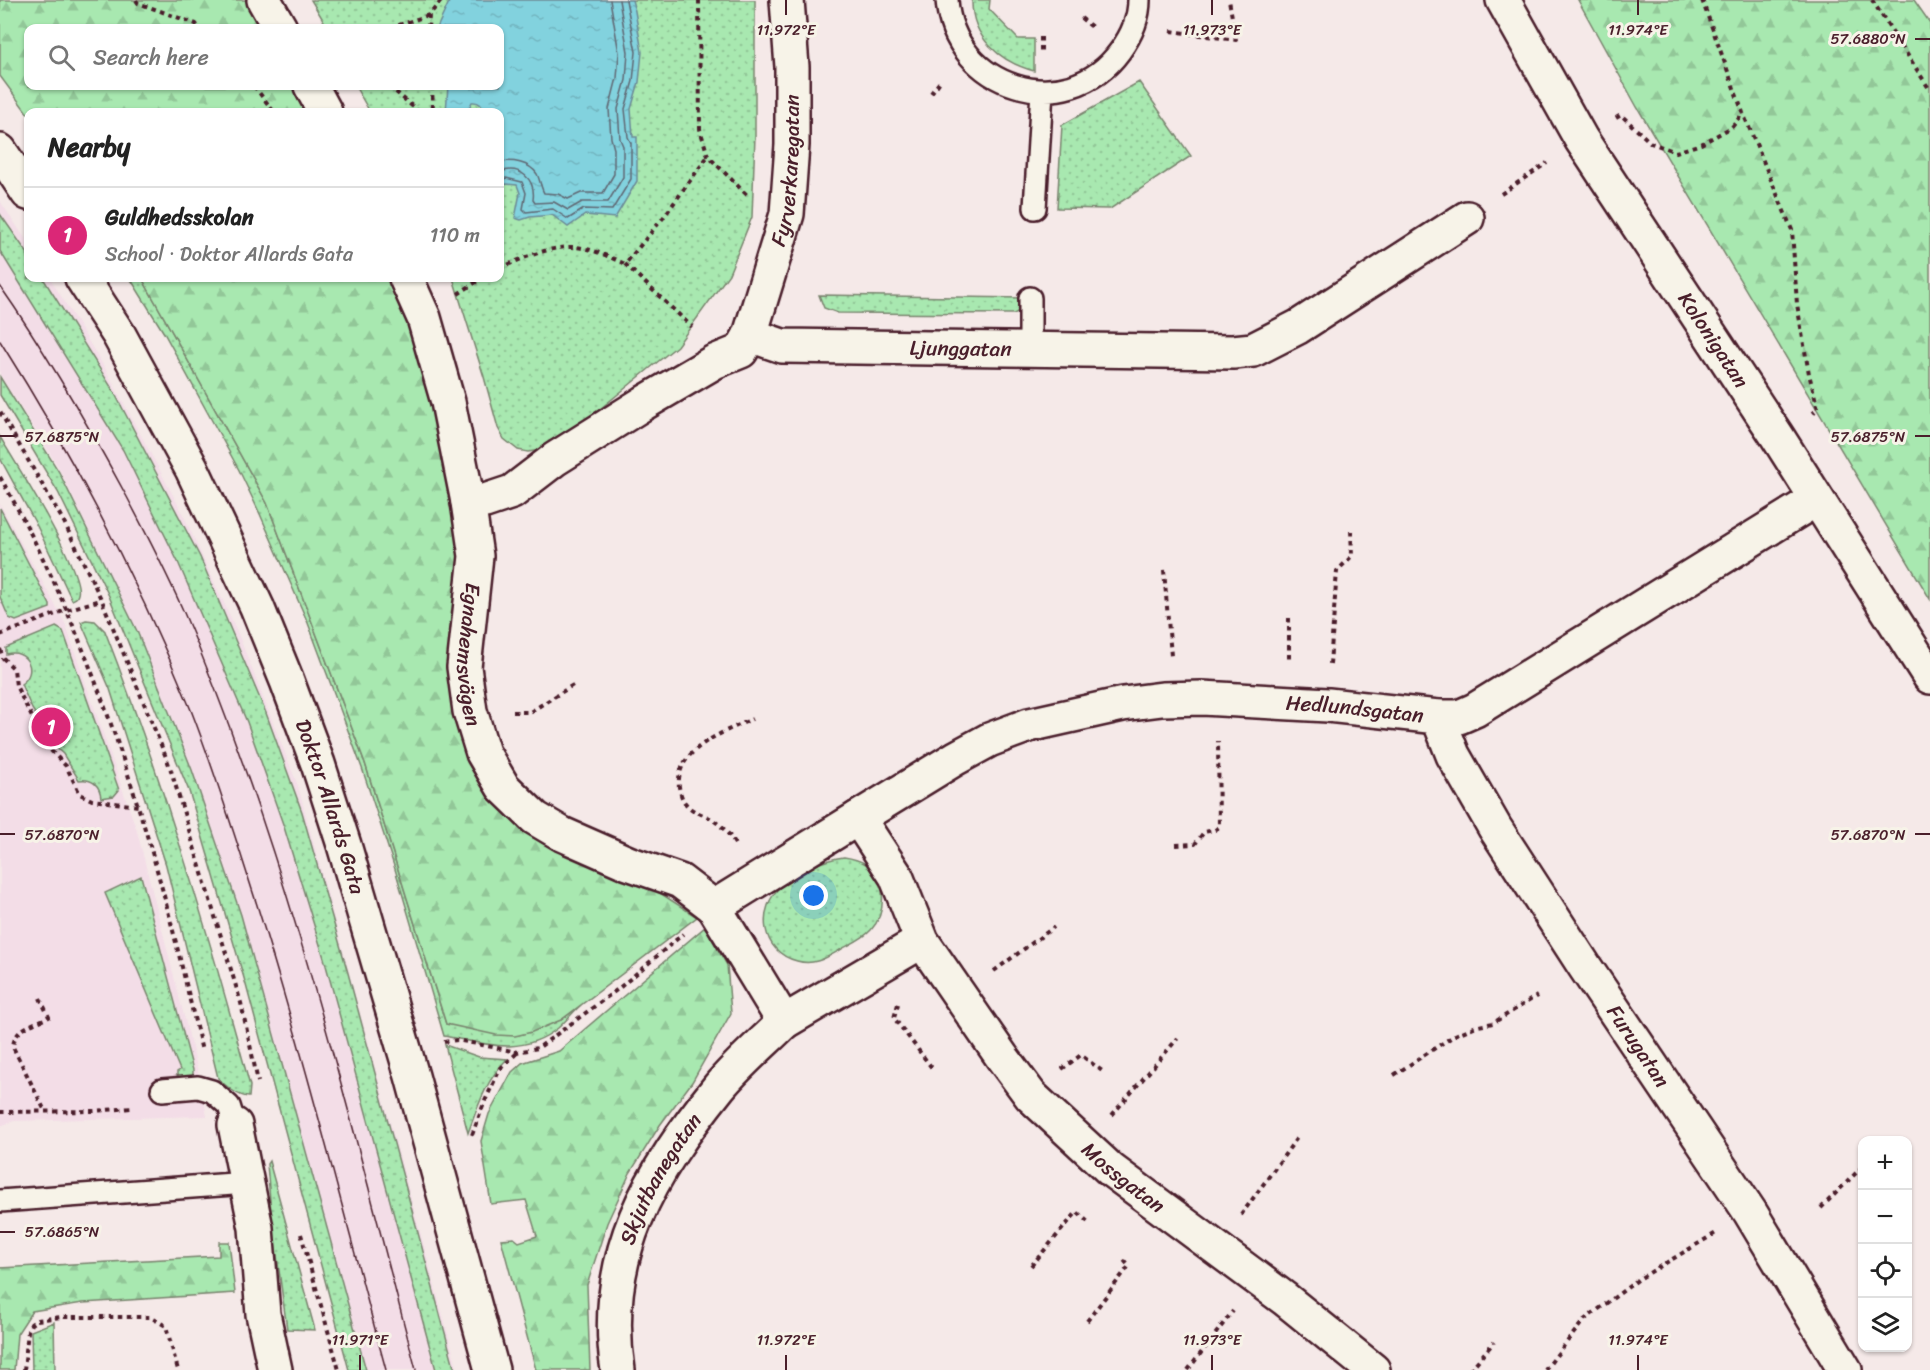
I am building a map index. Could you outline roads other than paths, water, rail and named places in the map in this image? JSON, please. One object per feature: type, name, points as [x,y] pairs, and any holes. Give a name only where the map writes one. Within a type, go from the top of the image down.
[{"type":"street","points":[[264,0],[278,24]]},
{"type":"street","name":"Fyrverkaregatan","points":[[750,335],[787,214],[792,145],[792,67],[787,0]]},
{"type":"street","name":"Kolonigatan","points":[[1503,0],[1581,139],[1777,436],[1815,500],[1930,677]]},
{"type":"street","points":[[313,90],[323,108]]},
{"type":"street","points":[[0,151],[24,188]]},
{"type":"street","name":"Ljunggatan","points":[[750,335],[782,346],[1233,352],[1253,350],[1298,327],[1467,218]]},
{"type":"street","name":"Doktor Allards Gata","points":[[85,282],[119,335],[192,469],[257,607],[287,681],[318,764],[347,856],[412,1076],[492,1370]]},
{"type":"street","name":"Egnahemsvägen","points":[[408,282],[424,318],[448,402],[468,502],[476,556],[464,667],[470,711],[483,753],[503,787],[535,818],[562,834],[628,863],[680,881],[714,908],[784,1022]]},
{"type":"street","points":[[468,502],[485,501],[512,492],[555,459],[644,403],[714,362],[741,351],[750,335]]},
{"type":"street","name":"Hedlundsgatan","points":[[714,908],[956,758],[989,740],[1076,713],[1123,704],[1174,699],[1218,699],[1328,705],[1437,717],[1459,717],[1475,710],[1815,500]]},
{"type":"street","name":"Furugatan","points":[[1437,717],[1453,755],[1496,828],[1585,967],[1750,1212],[1845,1370]]},
{"type":"street","name":"Mossgatan","points":[[858,818],[896,876],[921,941],[1031,1096],[1111,1170],[1285,1299],[1373,1370]]},
{"type":"street","name":"Skjutbanegatan","points":[[618,1370],[613,1335],[618,1271],[626,1242],[651,1184],[720,1086],[784,1022],[921,941]]},
{"type":"street","points":[[235,1125],[256,1228],[263,1314],[275,1370]]},
{"type":"lane","points":[[947,0],[951,23],[970,58],[1002,82],[1042,91],[1062,89],[1081,83],[1114,60],[1126,44],[1134,26],[1139,0]]},
{"type":"lane","points":[[1035,208],[1042,91]]},
{"type":"lane","points":[[1030,298],[1030,349]]},
{"type":"lane","points":[[162,1090],[198,1087],[213,1091],[229,1106],[235,1125]]},
{"type":"lane","points":[[0,1202],[247,1183]]},
{"type":"water","points":[[450,0],[632,0],[642,52],[639,82],[631,109],[633,137],[637,137],[637,181],[615,218],[585,215],[568,227],[552,215],[521,220],[515,218],[520,193],[517,185],[506,184],[504,186],[504,108],[482,108],[477,102],[472,102],[469,108],[446,108],[448,90],[504,90],[504,24],[439,24]]},
{"type":"tram line","points":[[0,286],[66,390],[127,497],[176,594],[219,700],[285,888],[340,1080],[416,1370]]},
{"type":"tram line","points":[[0,341],[104,521],[149,614],[191,710],[275,963],[386,1370]]},
{"type":"place","name":"Guldhedsskolan","points":[[51,727]]}]
